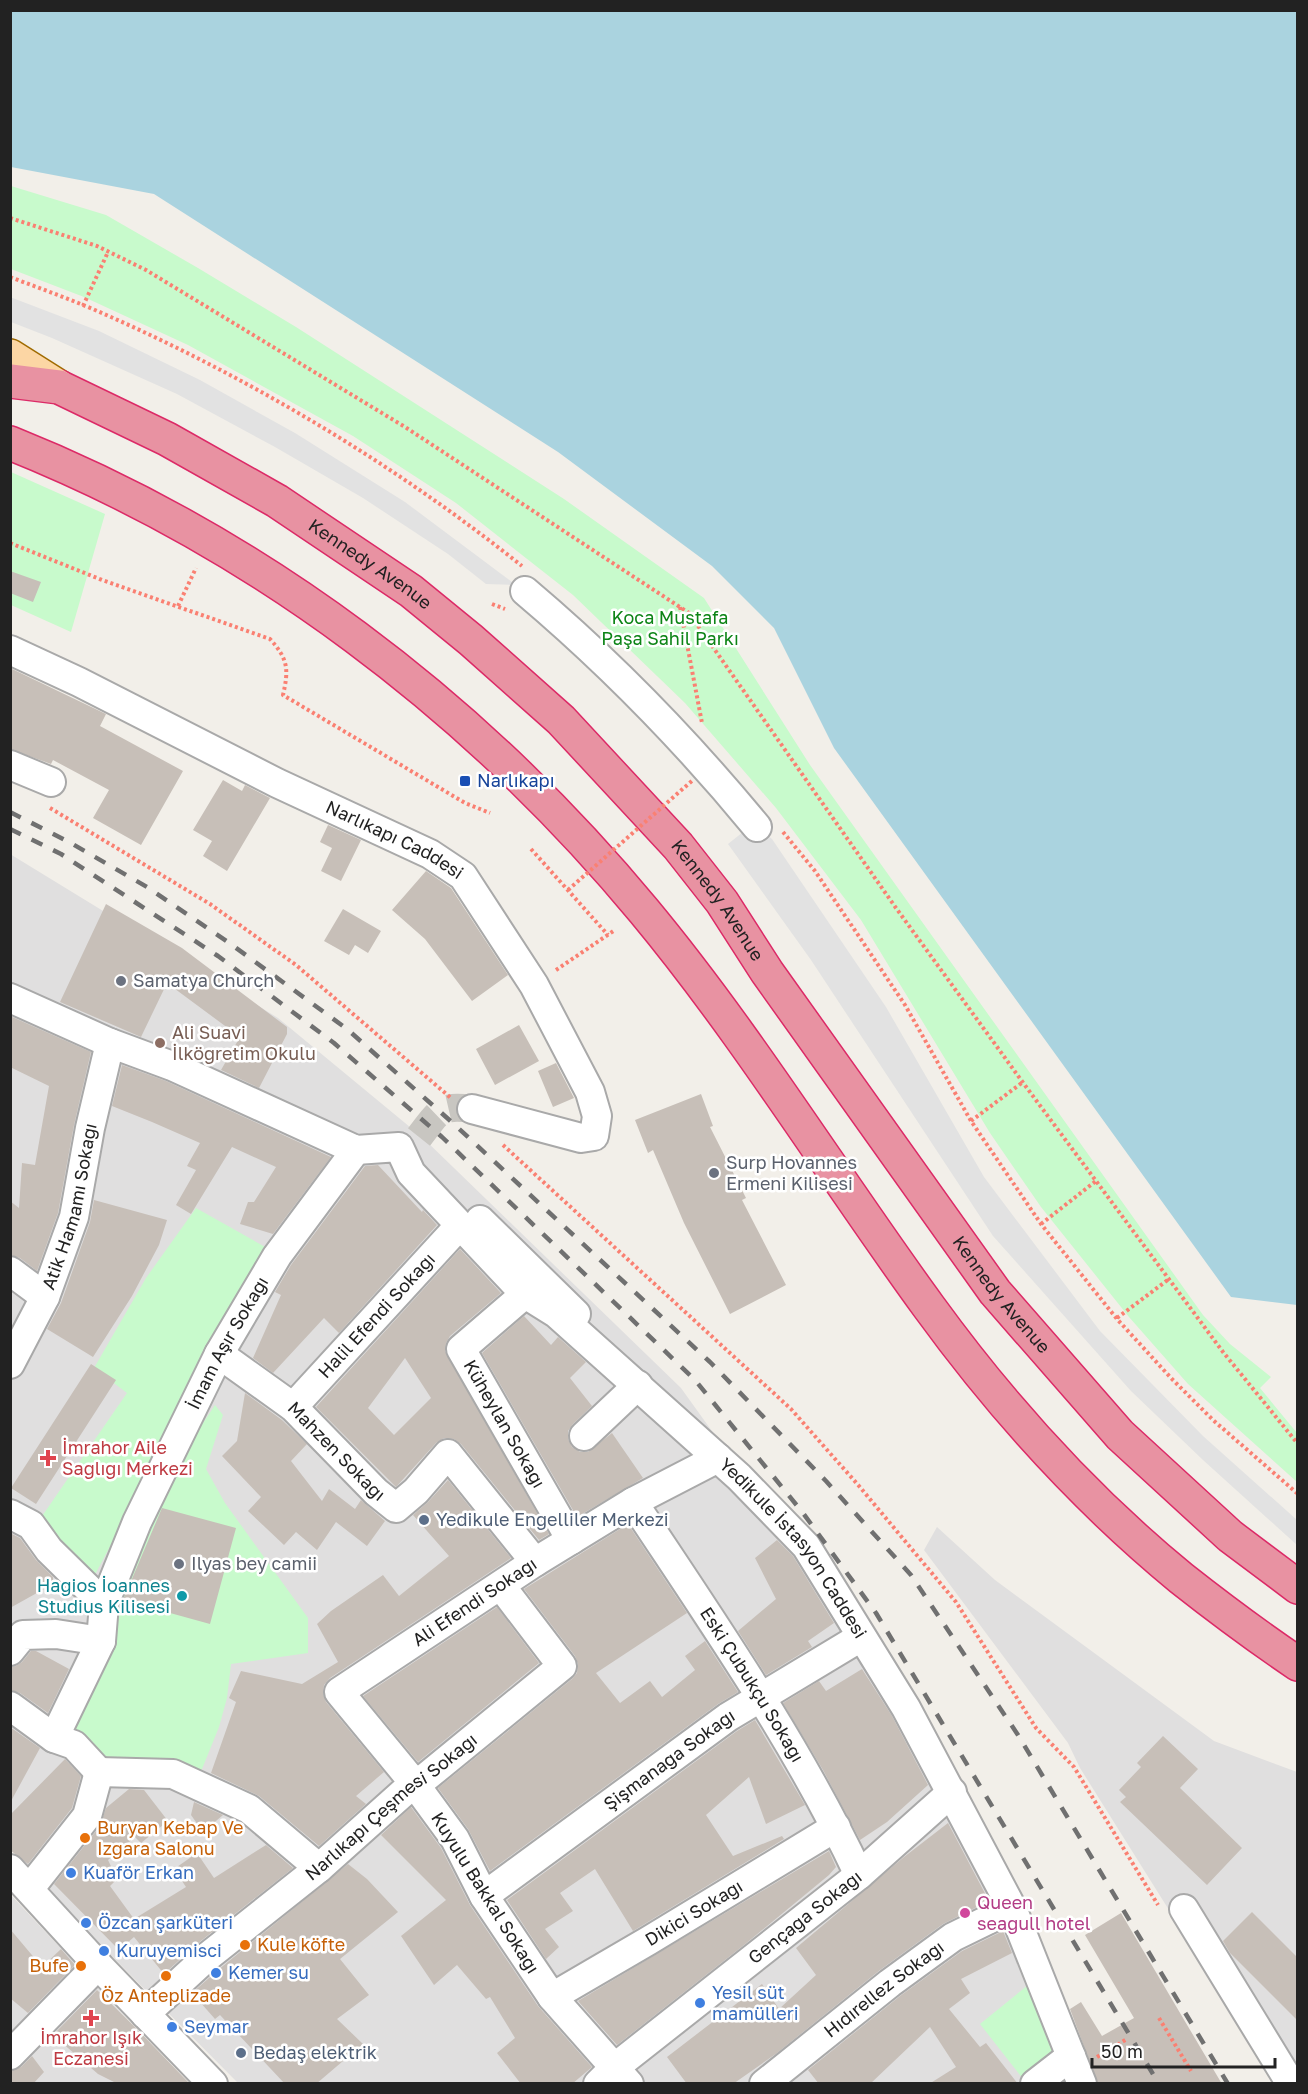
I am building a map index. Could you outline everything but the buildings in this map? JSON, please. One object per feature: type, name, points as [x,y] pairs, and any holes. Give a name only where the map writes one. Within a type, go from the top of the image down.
[{"type":"highway","points":[[10,381],[59,387]]},
{"type":"highway","name":"Kennedy Avenue","points":[[59,387],[167,439],[277,501],[329,535],[411,591],[471,640],[561,720],[678,846],[722,902],[767,972],[995,1292],[1120,1435],[1230,1536],[1298,1587]]},
{"type":"highway","points":[[10,443],[74,468],[147,505],[306,601],[422,687],[501,757],[605,866],[691,970],[931,1310],[999,1395],[1061,1466],[1163,1562],[1232,1617],[1298,1664]]},
{"type":"main road","name":"Kennedy Avenue","points":[[10,356],[59,387]]},
{"type":"street","points":[[525,579],[768,827]]},
{"type":"street","name":"Narlıkapı Caddesi","points":[[10,650],[79,682],[277,783],[430,854],[463,876],[534,985],[590,1092],[597,1116],[597,1125],[594,1136],[581,1138],[463,1105]]},
{"type":"street","points":[[10,765],[50,795]]},
{"type":"street","points":[[10,998],[110,1043],[172,1066],[356,1150]]},
{"type":"street","name":"Atik Hamamı Sokağı","points":[[10,1364],[45,1297],[74,1217],[90,1128],[110,1043]]},
{"type":"street","points":[[419,1137],[417,1152],[420,1163],[571,1307],[609,1359]]},
{"type":"street","name":"Yedikule İstasyon Caddesi","points":[[356,1150],[399,1148],[411,1173],[525,1294],[557,1314],[609,1359],[718,1458],[806,1546],[906,1708],[1012,1908],[1076,2070]]},
{"type":"street","name":"İmam Aşır Sokağı","points":[[54,1738],[101,1641],[104,1604],[137,1522],[219,1354],[277,1256],[356,1150]]},
{"type":"street","name":"Halil Efendi Sokağı","points":[[293,1407],[460,1225]]},
{"type":"street","points":[[10,1271],[45,1297]]},
{"type":"street","name":"Küheylan Sokağı","points":[[525,1294],[461,1349],[571,1540]]},
{"type":"street","name":"Mahzen Sokağı","points":[[219,1354],[293,1407],[376,1492],[396,1509],[416,1491],[448,1454],[535,1562]]},
{"type":"street","points":[[584,1436],[638,1386]]},
{"type":"street","name":"Ali Efendi Sokağı","points":[[414,1783],[339,1692],[535,1562],[633,1502],[718,1458]]},
{"type":"street","name":"Eski Çubukçu Sokağı","points":[[633,1502],[761,1697],[836,1827],[859,1875]]},
{"type":"street","points":[[10,1514],[31,1525],[50,1550],[104,1604]]},
{"type":"street","name":"Narlıkapı Çeşmesi Sokağı","points":[[145,2014],[207,1957],[319,1868],[414,1783],[426,1777],[562,1666],[501,1586]]},
{"type":"street","points":[[10,1651],[23,1635],[56,1634],[101,1641]]},
{"type":"street","name":"Şişmanağa Sokağı","points":[[484,1896],[728,1717],[861,1637]]},
{"type":"street","points":[[10,1706],[54,1738],[74,1745],[99,1772],[173,1774],[249,1809],[319,1868]]},
{"type":"street","points":[[99,1772],[87,1816],[20,1878],[98,1965],[213,2084]]},
{"type":"street","name":"Kuyulu Bakkal Sokağı","points":[[414,1783],[455,1839],[484,1896],[552,1997],[613,2078]]},
{"type":"street","name":"Gençağa Sokağı","points":[[613,2078],[859,1875],[951,1792]]},
{"type":"street","name":"Dikici Sokağı","points":[[552,1997],[836,1827]]},
{"type":"street","name":"Hıdırellez Sokağı","points":[[764,2084],[890,1983],[953,1937],[1012,1908]]},
{"type":"street","points":[[1173,1909],[1291,2084]]},
{"type":"street","points":[[10,2055],[98,1965]]},
{"type":"street","points":[[1035,2084],[1076,2070]]},
{"type":"path","points":[[83,306],[108,252]]},
{"type":"path","points":[[10,277],[83,306],[168,344],[282,405],[386,467],[480,532],[525,579]]},
{"type":"path","points":[[10,543],[102,580],[270,639],[283,653],[288,674],[283,695],[465,803],[490,813]]},
{"type":"path","points":[[178,606],[196,568]]},
{"type":"path","points":[[680,608],[703,729]]},
{"type":"path","points":[[568,890],[694,779]]},
{"type":"path","points":[[50,795],[68,817],[210,904],[287,959],[463,1105]]},
{"type":"path","points":[[768,827],[815,871],[905,1005],[971,1120],[1041,1224],[1117,1319],[1171,1378],[1213,1420],[1298,1494]]},
{"type":"path","points":[[531,849],[608,935]]},
{"type":"path","points":[[550,974],[615,930]]},
{"type":"path","points":[[971,1120],[1023,1082]]},
{"type":"path","points":[[499,1142],[792,1409],[956,1602],[1036,1728],[1074,1767],[1173,1909]]},
{"type":"path","points":[[1041,1224],[1096,1181]]},
{"type":"path","points":[[1117,1319],[1169,1279]]},
{"type":"path","points":[[1159,2018],[1191,2071]]},
{"type":"path","points":[[1076,2070],[1126,2039]]},
{"type":"shaded area","points":[[10,297],[99,331],[200,380],[295,433],[405,502],[516,585],[486,584],[448,554],[363,498],[275,447],[177,394],[11,322]]},
{"type":"shaded area","points":[[753,824],[772,839],[886,1007],[984,1177],[1100,1331],[1203,1436],[1297,1520],[1297,1545],[1131,1391],[993,1236],[811,960],[728,844]]},
{"type":"shaded area","points":[[10,854],[278,1018],[422,1137],[681,1388],[816,1576],[1014,1932],[1101,2083],[238,2083],[62,1906],[10,1847]]},
{"type":"shaded area","points":[[937,1527],[995,1580],[1214,1741],[1297,1772],[1297,2083],[1273,2083],[1231,2009],[1080,1768],[1068,1743],[924,1550]]},
{"type":"shaded area","points":[[10,1894],[171,2066],[188,2083],[11,2083]]},
{"type":"green space","name":"Koca Mustafa Paşa Sahil Parkı","points":[[11,186],[106,215],[198,268],[296,327],[564,499],[704,598],[810,765],[1203,1315],[1230,1344],[1271,1377],[1260,1388],[1297,1433],[1297,1482],[1188,1384],[1129,1317],[1041,1207],[990,1133],[861,920],[776,808],[685,703],[573,595],[456,503],[353,436],[188,345],[84,297],[11,269]]},
{"type":"green space","points":[[11,472],[105,514],[71,632],[11,605]]},
{"type":"green space","points":[[196,1208],[267,1248],[90,1584],[29,1535],[127,1393],[94,1368],[146,1278]]},
{"type":"green space","points":[[215,1405],[223,1415],[206,1469],[225,1503],[308,1618],[308,1653],[231,1664],[227,1698],[219,1727],[200,1774],[116,1772],[61,1724],[147,1507]]},
{"type":"green space","points":[[1028,1985],[1062,2048],[1023,2079],[980,2024]]},
{"type":"water","points":[[10,11],[1297,11],[1297,1305],[1231,1297],[834,748],[774,628],[712,566],[558,452],[154,194],[11,167]]},
{"type":"tunnel","points":[[419,1137],[440,1112],[452,1108],[472,1109]]},
{"type":"railway","points":[[10,812],[69,842],[147,887],[228,942],[347,1029],[455,1125],[710,1362],[826,1481],[911,1575],[1018,1735],[1228,2084]]},
{"type":"railway","points":[[10,829],[61,854],[218,956],[334,1043],[442,1137],[695,1380],[803,1513],[876,1613],[1159,2084]]},
{"type":"place","name":"Narlıkapı","points":[[465,781]]},
{"type":"place","name":"Samatya Church","points":[[121,981]]},
{"type":"place","name":"Ali Suavi İlköğretim Okulu","points":[[160,1043]]},
{"type":"place","name":"Surp Hovannes Ermeni Kilisesi","points":[[714,1173]]},
{"type":"place","name":"İmrahor Aile Sağlığı Merkezi","points":[[48,1458]]},
{"type":"place","name":"Yedikule Engelliler Merkezi","points":[[424,1520]]},
{"type":"place","name":"Ilyas bey camii","points":[[179,1564]]},
{"type":"place","name":"Hagios İoannes Studius Kilisesi","points":[[182,1596]]},
{"type":"place","name":"Buryan Kebap Ve Izgara Salonu","points":[[85,1838]]},
{"type":"place","name":"Kuaför Erkan","points":[[71,1873]]},
{"type":"place","name":"Queen seagull hotel","points":[[965,1913]]},
{"type":"place","name":"Özcan şarküteri","points":[[86,1923]]},
{"type":"place","name":"Kule köfte","points":[[245,1945]]},
{"type":"place","name":"Kuruyemisci","points":[[104,1951]]},
{"type":"place","name":"Bufe","points":[[81,1966]]},
{"type":"place","name":"Kemer su","points":[[216,1973]]},
{"type":"place","name":"Öz Anteplizade","points":[[166,1976]]},
{"type":"place","name":"Yesil süt mamülleri","points":[[700,2003]]},
{"type":"place","name":"İmrahor Işık Eczanesi","points":[[91,2018]]},
{"type":"place","name":"Seymar","points":[[172,2027]]},
{"type":"place","name":"Bedaş elektrik","points":[[241,2053]]}]
